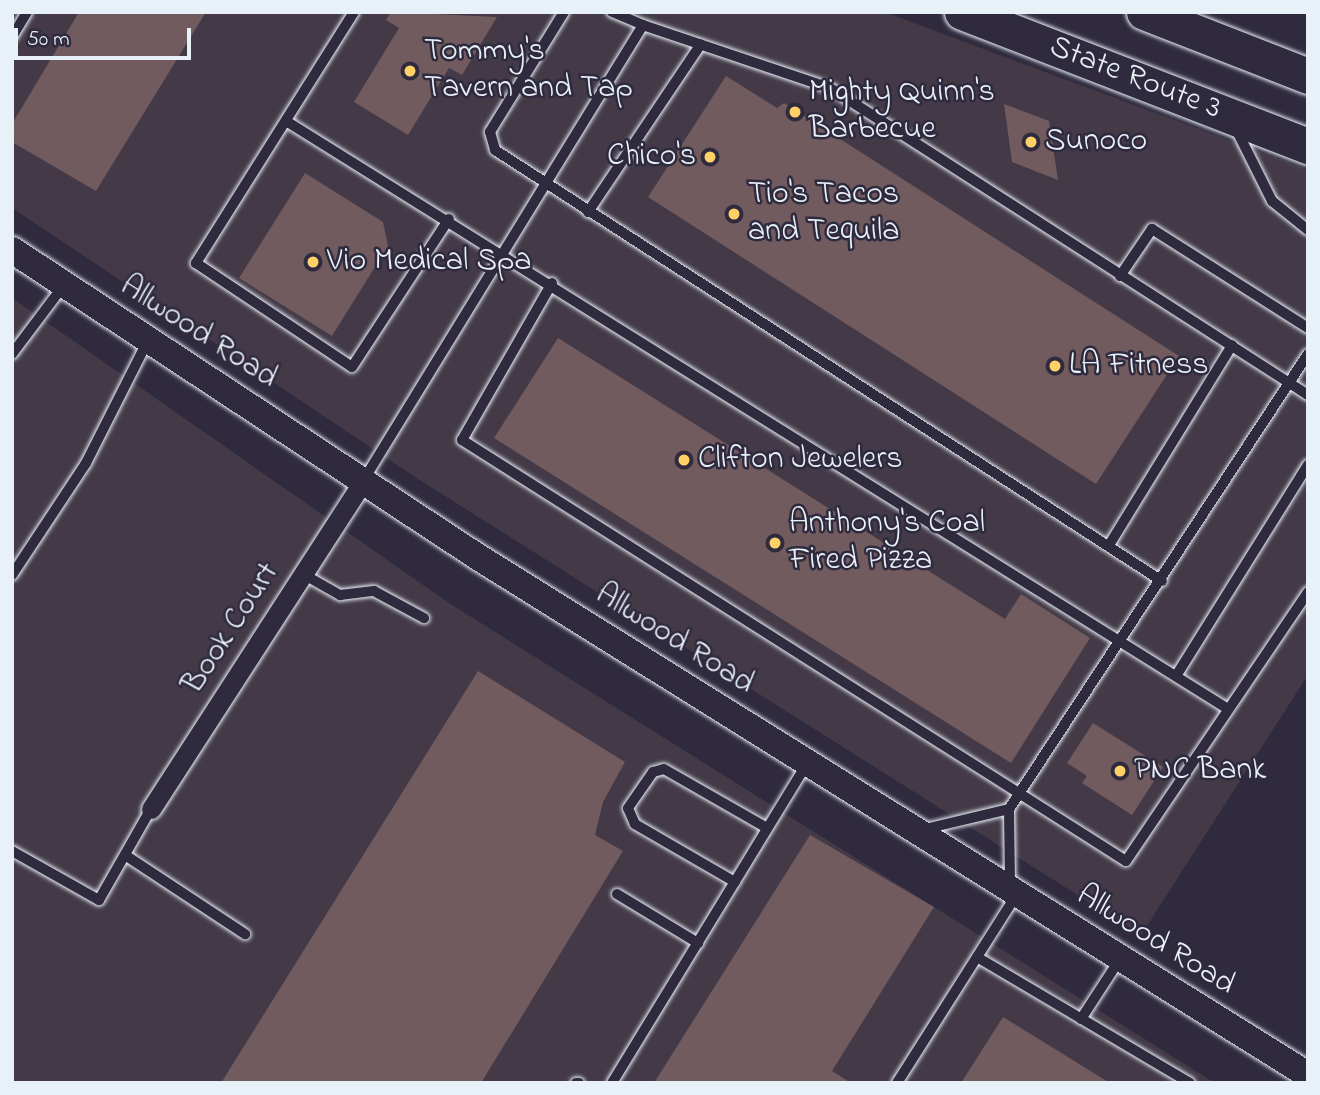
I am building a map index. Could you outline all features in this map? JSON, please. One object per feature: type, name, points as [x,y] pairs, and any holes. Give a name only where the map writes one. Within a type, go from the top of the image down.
[{"type":"highway","name":"State Route 3","points":[[962,12],[1308,146]]},
{"type":"highway","name":"State Route 3","points":[[1144,12],[1308,76]]},
{"type":"main road","name":"Allwood Road","points":[[12,250],[363,481],[1120,958],[1302,1076]]},
{"type":"street","name":"Book Court","points":[[151,809],[363,481]]},
{"type":"lane","points":[[12,37],[27,12]]},
{"type":"lane","points":[[354,12],[196,264],[352,367],[449,219]]},
{"type":"lane","points":[[564,12],[490,132],[495,150],[588,212],[1111,542],[1162,581]]},
{"type":"lane","points":[[612,12],[830,88],[1308,395]]},
{"type":"lane","points":[[363,481],[643,25]]},
{"type":"lane","points":[[588,212],[701,44]]},
{"type":"lane","points":[[1232,116],[1272,201],[1308,230]]},
{"type":"lane","points":[[286,121],[504,252],[1228,709]]},
{"type":"lane","points":[[1120,276],[1152,229],[1308,328]]},
{"type":"lane","points":[[552,283],[461,440],[1021,792],[1125,861],[1308,592]]},
{"type":"lane","points":[[13,350],[64,284]]},
{"type":"lane","points":[[12,575],[86,463],[149,340]]},
{"type":"lane","points":[[1111,542],[1232,345]]},
{"type":"lane","points":[[897,1083],[977,957],[1014,891],[1009,809],[1162,581],[1308,354]]},
{"type":"lane","points":[[1176,676],[1308,465]]},
{"type":"lane","points":[[303,574],[340,595],[374,591],[424,618]]},
{"type":"lane","points":[[612,1083],[807,763]]},
{"type":"lane","points":[[735,882],[635,824],[628,808],[653,772],[664,769],[767,828]]},
{"type":"lane","points":[[12,850],[99,900],[151,809]]},
{"type":"lane","points":[[918,831],[1009,809]]},
{"type":"lane","points":[[125,855],[245,934]]},
{"type":"lane","points":[[617,894],[698,943]]},
{"type":"lane","points":[[977,957],[1190,1083]]},
{"type":"lane","points":[[1082,1019],[1120,958]]},
{"type":"shaded area","points":[[12,12],[885,12],[1308,170],[1308,675],[1141,935],[418,479],[12,208]]},
{"type":"shaded area","points":[[12,298],[449,603],[1215,1083],[12,1083]]},
{"type":"building","points":[[79,12],[206,12],[96,191],[12,142],[12,124]]},
{"type":"building","name":"Tommy's Tavern and Tap","points":[[391,12],[497,17],[462,75],[449,68],[408,135],[354,102],[399,28],[386,20]]},
{"type":"building","points":[[726,76],[777,108],[784,103],[1179,356],[1096,484],[648,197]]},
{"type":"building","name":"Sunoco","points":[[1004,104],[1049,121],[1058,180],[1012,162]]},
{"type":"building","name":"Vio Medical Spa","points":[[305,173],[383,222],[388,246],[332,336],[239,278]]},
{"type":"building","points":[[558,338],[1005,619],[1021,594],[1090,638],[1011,763],[494,438]]},
{"type":"building","points":[[478,671],[625,762],[603,802],[595,835],[623,851],[481,1083],[221,1083]]},
{"type":"building","name":"PNC Bank","points":[[1093,723],[1163,767],[1132,815],[1082,783],[1087,776],[1067,763]]},
{"type":"building","points":[[810,835],[934,907],[832,1071],[851,1083],[654,1083]]},
{"type":"building","points":[[1003,1017],[1110,1083],[961,1083]]},
{"type":"place","name":"Tommy's Tavern and Tap","points":[[410,71]]},
{"type":"place","name":"Mighty Quinn's Barbecue","points":[[795,112]]},
{"type":"place","name":"Sunoco","points":[[1031,142]]},
{"type":"place","name":"Chico's","points":[[710,157]]},
{"type":"place","name":"Tio's Tacos and Tequila","points":[[734,214]]},
{"type":"place","name":"Vio Medical Spa","points":[[313,262]]},
{"type":"place","name":"LA Fitness","points":[[1055,366]]},
{"type":"place","name":"Clifton Jewelers","points":[[684,460]]},
{"type":"place","name":"Anthony's Coal Fired Pizza","points":[[775,543]]},
{"type":"place","name":"PNC Bank","points":[[1120,771]]}]
